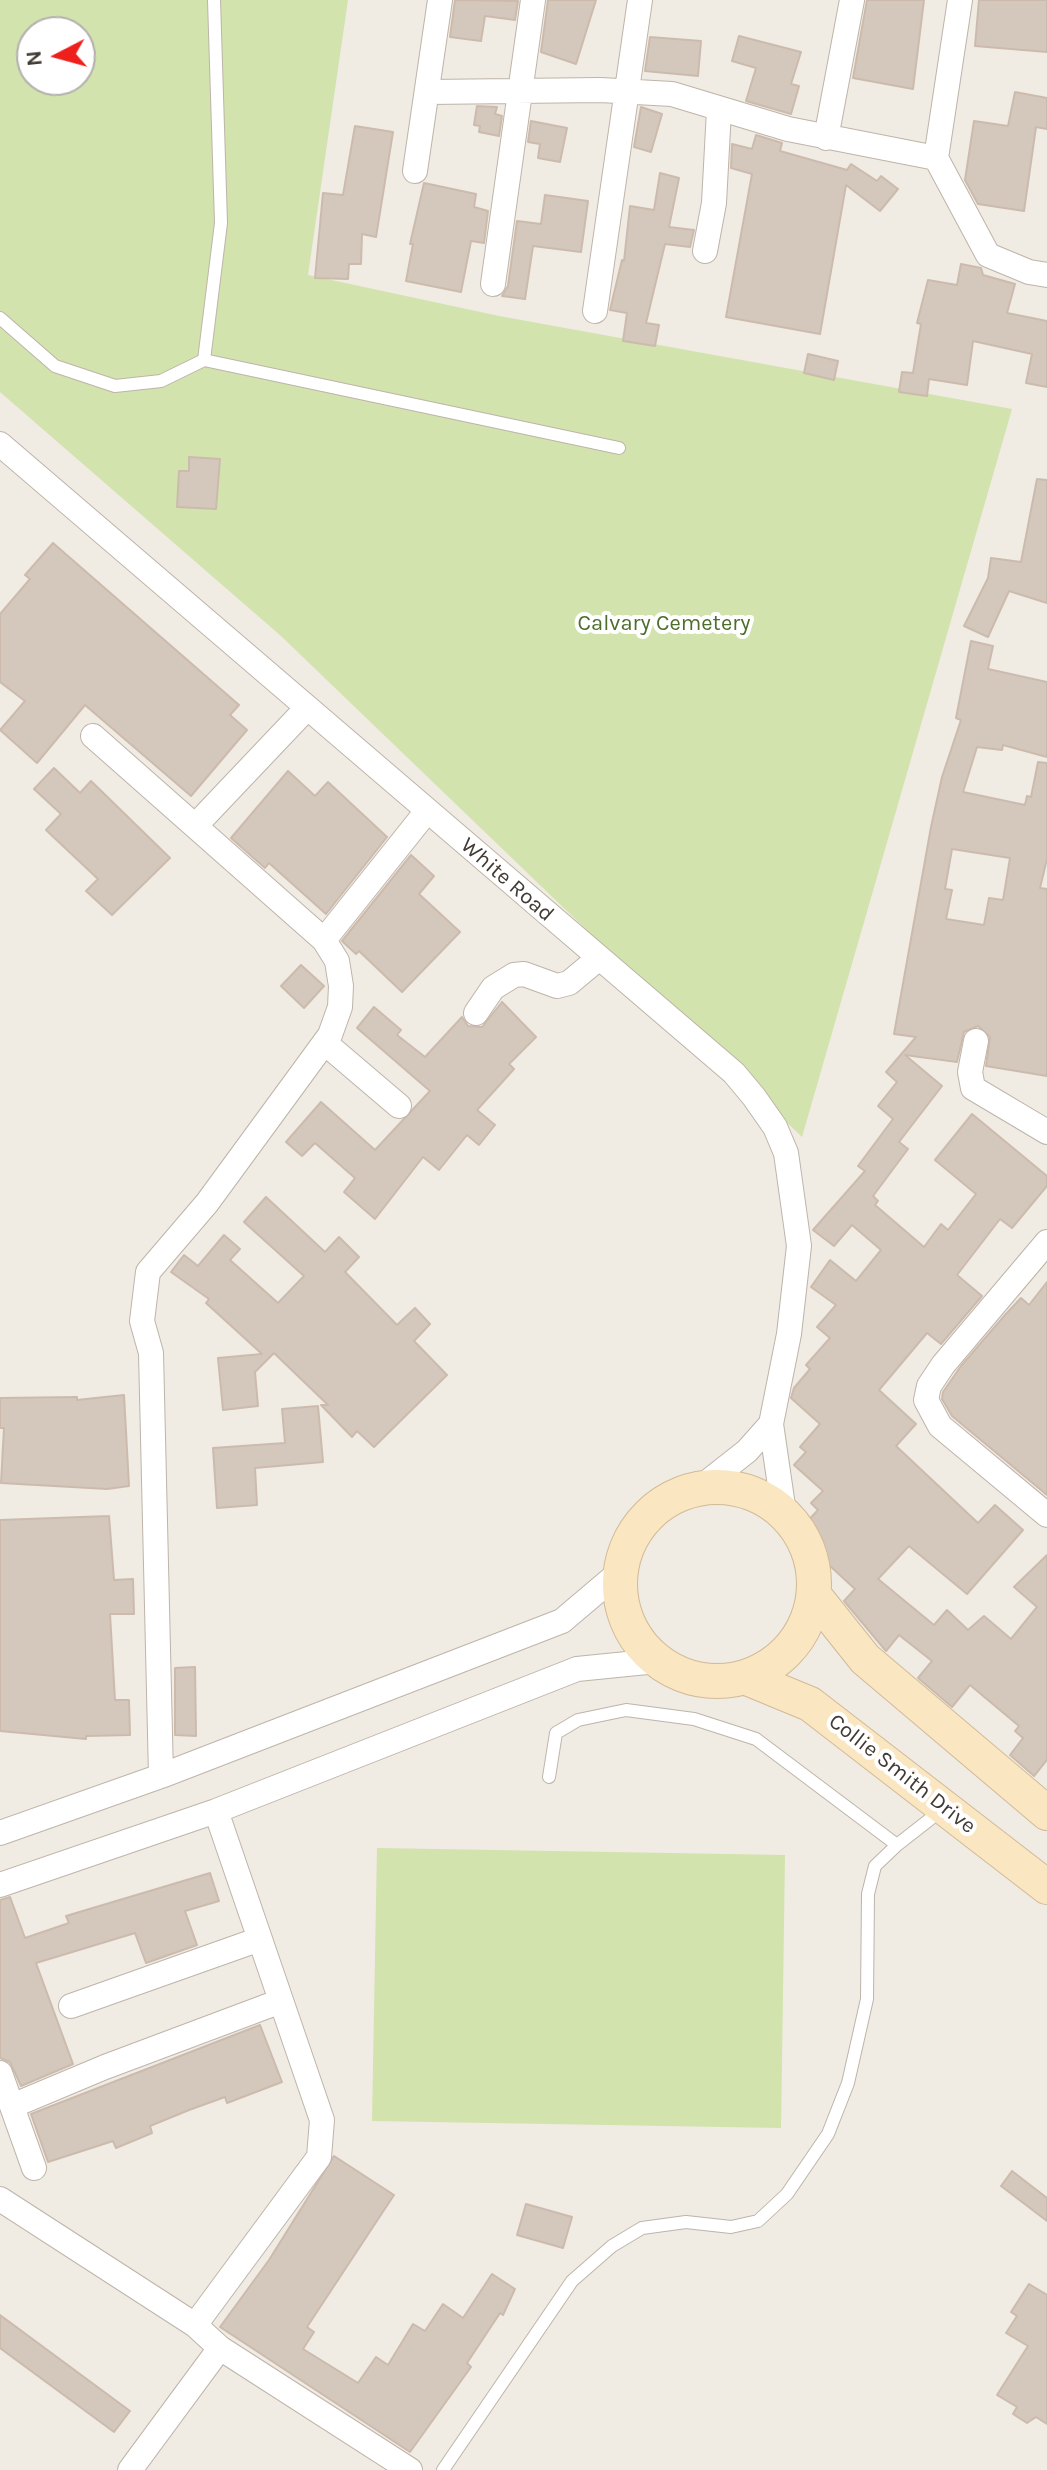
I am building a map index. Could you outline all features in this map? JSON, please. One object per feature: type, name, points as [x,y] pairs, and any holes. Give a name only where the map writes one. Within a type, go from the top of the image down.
[{"type":"street","points":[[415,171],[429,92],[440,0]]},
{"type":"street","points":[[493,284],[533,0]]},
{"type":"street","points":[[595,311],[640,0]]},
{"type":"street","points":[[826,138],[852,0]]},
{"type":"street","points":[[960,0],[936,158],[988,255],[1029,272],[1047,275]]},
{"type":"street","points":[[429,92],[522,90],[672,94],[719,110],[826,138],[936,158]]},
{"type":"street","points":[[705,251],[714,203],[719,110]]},
{"type":"street","name":"White Road","points":[[0,444],[734,1073],[775,1127],[786,1153],[799,1246],[789,1334],[771,1424],[784,1513]]},
{"type":"street","points":[[196,825],[307,708]]},
{"type":"street","points":[[93,736],[324,940],[337,961],[341,986],[340,1007],[325,1043],[207,1203],[148,1272],[142,1321],[151,1353],[161,1776]]},
{"type":"street","points":[[324,940],[427,811]]},
{"type":"street","points":[[476,1013],[493,988],[514,975],[524,974],[557,986],[569,983],[599,958]]},
{"type":"street","points":[[976,1041],[970,1072],[973,1088],[1047,1132]]},
{"type":"street","points":[[325,1043],[399,1106]]},
{"type":"street","points":[[1047,1242],[943,1365],[929,1386],[926,1400],[940,1426],[1047,1515]]},
{"type":"street","points":[[700,1488],[747,1451],[771,1424]]},
{"type":"street","points":[[730,1487],[745,1491],[759,1496],[784,1513],[803,1537],[813,1565],[814,1595],[809,1617],[792,1646],[768,1668],[747,1678],[724,1682],[700,1681],[678,1674],[657,1661],[635,1636],[622,1605],[621,1571],[627,1547],[639,1526],[656,1508],[677,1495],[700,1488],[730,1487]]},
{"type":"street","points":[[0,1833],[161,1776],[562,1621],[621,1571]]},
{"type":"street","points":[[814,1595],[865,1659],[1047,1813]]},
{"type":"street","points":[[0,1885],[216,1811],[577,1669],[657,1661]]},
{"type":"street","name":"Collie Smith Drive","points":[[747,1678],[810,1704],[1047,1887]]},
{"type":"street","points":[[195,2325],[319,2157],[322,2120],[216,1811]]},
{"type":"street","points":[[71,2006],[260,1939]]},
{"type":"street","points":[[12,2106],[105,2067],[281,2001]]},
{"type":"street","points":[[0,2073],[34,2168]]},
{"type":"street","points":[[0,2199],[195,2325],[220,2348],[410,2470]]},
{"type":"street","points":[[130,2470],[220,2348]]},
{"type":"lane","points":[[204,360],[221,223],[214,0]]},
{"type":"lane","points":[[0,318],[55,366],[115,386],[161,381],[204,360],[619,448]]},
{"type":"lane","points":[[549,1777],[556,1733],[578,1720],[626,1710],[694,1719],[756,1739],[897,1845]]},
{"type":"lane","points":[[443,2470],[572,2281],[612,2246],[642,2228],[686,2222],[731,2227],[758,2221],[787,2194],[828,2134],[848,2083],[867,1999],[868,1894],[875,1866],[945,1808]]},
{"type":"green space","name":"Calvary Cemetery","points":[[0,0],[348,0],[308,275],[499,316],[1012,409],[802,1137],[281,636],[0,392]]},
{"type":"green space","points":[[377,1848],[785,1855],[781,2128],[372,2121]]},
{"type":"building","points":[[455,0],[518,1],[515,20],[485,16],[481,41],[450,37]]},
{"type":"building","points":[[548,0],[596,0],[576,64],[541,52]]},
{"type":"building","points":[[867,0],[924,0],[913,89],[853,78]]},
{"type":"building","points":[[979,0],[1047,0],[1047,52],[975,46]]},
{"type":"building","points":[[739,36],[801,52],[791,84],[799,86],[791,114],[746,101],[756,68],[732,61]]},
{"type":"building","points":[[650,37],[701,41],[698,76],[645,71]]},
{"type":"building","points":[[1015,92],[1047,98],[1047,129],[1036,127],[1024,211],[978,204],[965,180],[974,121],[1008,126]]},
{"type":"building","points":[[477,106],[497,107],[495,114],[502,116],[499,136],[479,132],[480,126],[474,125]]},
{"type":"building","points":[[641,107],[662,114],[651,152],[634,147]]},
{"type":"building","points":[[531,121],[567,128],[560,162],[538,158],[540,144],[528,142]]},
{"type":"building","points":[[355,126],[393,132],[376,237],[362,234],[361,264],[349,264],[348,279],[315,278],[323,193],[343,195]]},
{"type":"building","points":[[756,135],[782,143],[780,151],[847,170],[851,164],[877,181],[881,176],[898,189],[880,211],[846,185],[820,334],[726,317],[752,174],[731,168],[732,144],[752,149]]},
{"type":"building","points":[[660,173],[679,178],[669,227],[694,230],[690,247],[665,244],[646,323],[659,325],[655,346],[623,341],[627,313],[610,310],[624,261],[630,206],[654,210]]},
{"type":"building","points":[[424,183],[476,194],[474,207],[488,211],[484,243],[471,241],[461,292],[406,281],[413,244],[410,244]]},
{"type":"building","points":[[545,195],[588,201],[581,252],[533,246],[525,299],[502,296],[508,286],[517,221],[541,224]]},
{"type":"building","points":[[961,264],[981,268],[983,275],[1015,284],[1007,313],[1047,321],[1047,387],[1026,383],[1032,354],[973,341],[967,385],[929,379],[927,396],[899,392],[902,372],[913,373],[921,324],[917,323],[928,280],[957,285]]},
{"type":"building","points":[[808,354],[838,361],[834,380],[804,373]]},
{"type":"building","points":[[189,457],[220,459],[216,509],[177,507],[179,471],[189,471]]},
{"type":"building","points":[[1037,479],[1047,480],[1047,603],[1009,591],[988,637],[964,626],[988,578],[991,558],[1021,562]]},
{"type":"building","points":[[53,543],[239,705],[230,715],[247,730],[191,796],[85,705],[37,763],[0,730],[25,701],[0,682],[0,614],[30,579],[25,575]]},
{"type":"building","points":[[971,641],[993,646],[988,669],[1047,682],[1047,757],[1003,745],[1002,750],[977,747],[963,792],[1025,805],[1027,796],[1031,797],[1038,762],[1047,763],[1047,859],[1040,888],[1047,889],[1047,1076],[986,1066],[990,1037],[978,1026],[964,1032],[957,1062],[905,1055],[942,1086],[899,1142],[908,1149],[873,1196],[878,1201],[875,1205],[924,1247],[941,1224],[948,1230],[976,1194],[935,1160],[972,1114],[1047,1176],[1047,1186],[1012,1228],[1000,1219],[957,1275],[982,1296],[941,1344],[927,1333],[879,1390],[916,1424],[896,1446],[978,1523],[995,1505],[1023,1530],[967,1594],[909,1546],[878,1579],[934,1625],[947,1610],[968,1630],[984,1616],[1011,1639],[1037,1607],[1014,1587],[1047,1555],[1047,1760],[1034,1776],[1010,1755],[1023,1738],[1015,1731],[1019,1726],[970,1685],[952,1707],[918,1678],[932,1661],[899,1635],[886,1651],[844,1601],[855,1589],[817,1554],[803,1526],[818,1510],[811,1503],[823,1491],[794,1465],[806,1452],[800,1447],[820,1424],[791,1398],[794,1388],[810,1369],[806,1365],[830,1338],[817,1327],[836,1305],[811,1287],[830,1260],[856,1281],[881,1250],[852,1225],[834,1246],[813,1230],[865,1171],[858,1166],[893,1119],[878,1106],[897,1082],[886,1072],[916,1037],[894,1034],[931,827],[942,777],[961,720],[956,718]],"holes":[[[952,849],[1010,858],[1003,900],[989,898],[984,925],[946,919],[952,890],[945,889]]]},
{"type":"building","points":[[54,768],[80,793],[91,781],[170,858],[112,915],[86,891],[98,879],[46,830],[61,814],[34,789]]},
{"type":"building","points":[[288,771],[315,796],[328,782],[387,837],[326,914],[269,863],[265,868],[231,838]]},
{"type":"building","points":[[411,855],[434,876],[419,894],[460,932],[402,992],[359,951],[356,954],[342,941]]},
{"type":"building","points":[[301,965],[324,986],[304,1008],[281,986]]},
{"type":"building","points":[[502,1002],[536,1037],[509,1064],[514,1069],[477,1110],[495,1125],[479,1145],[467,1135],[439,1170],[423,1157],[375,1219],[344,1192],[355,1178],[315,1143],[302,1156],[286,1142],[321,1102],[375,1150],[430,1091],[357,1028],[374,1007],[401,1030],[397,1035],[425,1057],[462,1017],[468,1026],[482,1027]]},
{"type":"building","points":[[266,1197],[325,1252],[339,1237],[359,1257],[345,1272],[397,1325],[415,1308],[430,1324],[414,1341],[447,1375],[374,1447],[357,1431],[352,1437],[321,1405],[328,1405],[274,1353],[255,1372],[258,1406],[223,1410],[218,1358],[262,1354],[206,1303],[209,1299],[171,1272],[184,1255],[198,1266],[224,1235],[240,1249],[230,1260],[278,1303],[304,1276],[244,1222]]},
{"type":"building","points":[[1047,1282],[1047,1495],[952,1416],[942,1399],[943,1392],[961,1366],[1005,1315],[1021,1298],[1029,1305]]},
{"type":"building","points":[[124,1395],[129,1486],[107,1489],[1,1483],[4,1428],[0,1428],[0,1398],[77,1397],[77,1400]]},
{"type":"building","points":[[318,1406],[323,1462],[255,1468],[257,1505],[217,1508],[213,1448],[285,1443],[282,1409]]},
{"type":"building","points":[[109,1516],[114,1580],[133,1579],[134,1614],[110,1614],[115,1700],[129,1700],[130,1735],[86,1736],[86,1739],[0,1731],[0,1520]]},
{"type":"building","points":[[195,1667],[196,1736],[175,1735],[175,1668]]},
{"type":"building","points":[[210,1873],[219,1901],[185,1911],[197,1945],[146,1963],[135,1933],[36,1963],[73,2064],[21,2086],[10,2062],[0,2058],[0,1900],[10,1897],[25,1938],[69,1923],[66,1916]]},
{"type":"building","points":[[260,2025],[282,2082],[227,2103],[225,2097],[189,2110],[150,2126],[152,2133],[116,2148],[113,2141],[48,2162],[31,2114]]},
{"type":"building","points":[[334,2156],[394,2195],[307,2327],[314,2332],[303,2349],[358,2383],[376,2357],[388,2365],[413,2324],[425,2331],[443,2304],[463,2318],[492,2274],[515,2289],[503,2315],[500,2313],[467,2363],[471,2367],[410,2452],[220,2327],[269,2260]]},
{"type":"building","points":[[1012,2171],[1047,2198],[1047,2221],[1001,2186]]},
{"type":"building","points":[[526,2204],[572,2217],[563,2248],[517,2235]]},
{"type":"building","points":[[1029,2284],[1047,2295],[1047,2424],[1036,2417],[1027,2423],[1013,2414],[1017,2407],[997,2395],[1028,2346],[1006,2333],[1017,2316],[1011,2312]]},
{"type":"building","points":[[0,2315],[130,2411],[114,2432],[0,2348]]}]
